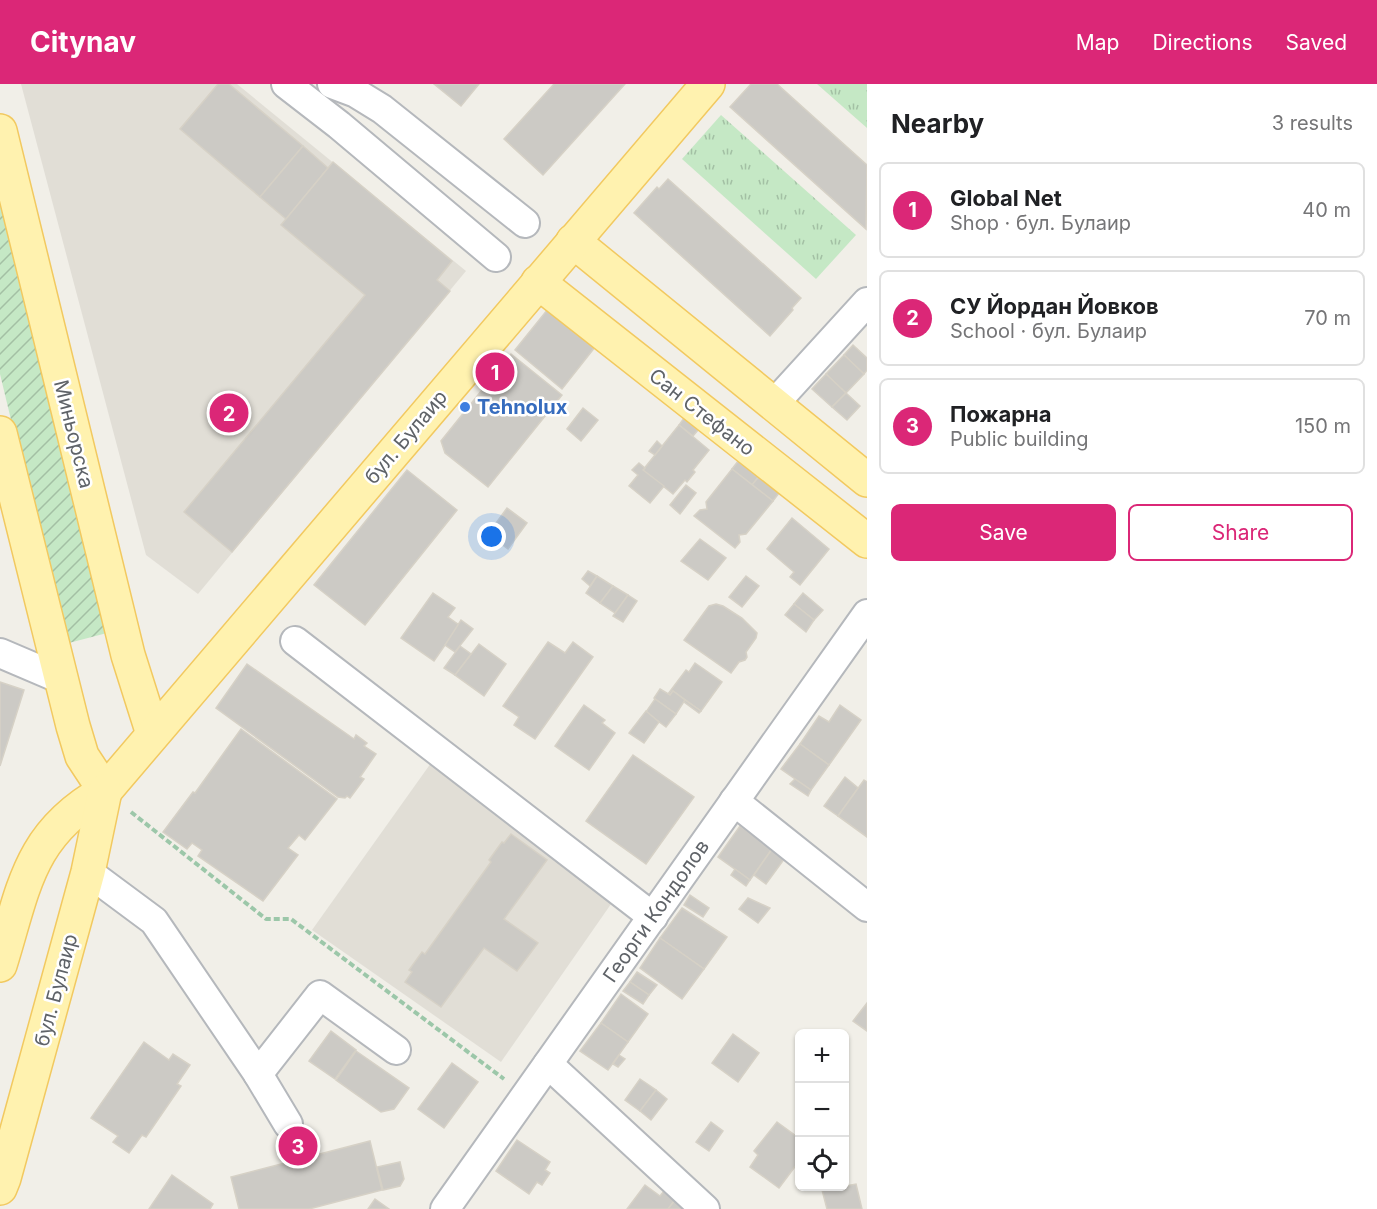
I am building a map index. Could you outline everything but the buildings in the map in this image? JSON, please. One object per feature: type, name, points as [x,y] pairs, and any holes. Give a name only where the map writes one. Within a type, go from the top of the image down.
[{"type":"main road","name":"бул. Булаир","points":[[0,964],[36,855],[50,834],[85,802],[105,791],[708,84]]},
{"type":"main road","name":"Миньорска","points":[[0,131],[128,654],[153,734]]},
{"type":"main road","points":[[573,241],[867,480]]},
{"type":"main road","name":"Сан Стефано","points":[[538,282],[867,541]]},
{"type":"main road","points":[[0,433],[82,756],[105,791]]},
{"type":"main road","name":"бул. Булаир","points":[[0,1188],[8,1167],[88,872],[105,791]]},
{"type":"street","points":[[286,84],[339,125],[496,257]]},
{"type":"street","points":[[332,84],[356,93],[382,109],[525,223]]},
{"type":"street","points":[[773,405],[867,302]]},
{"type":"street","name":"Георги Кондолов","points":[[446,1209],[867,614]]},
{"type":"street","points":[[295,641],[653,917]]},
{"type":"street","points":[[0,653],[61,679]]},
{"type":"street","points":[[734,801],[867,907]]},
{"type":"street","points":[[88,872],[154,921],[258,1074],[288,1124]]},
{"type":"street","points":[[258,1074],[320,995],[396,1050]]},
{"type":"street","points":[[548,1064],[705,1209]]},
{"type":"path","points":[[105,791],[266,919],[291,920],[526,1096]]},
{"type":"shaded area","points":[[21,84],[237,84],[466,271],[198,594],[146,555]]},
{"type":"shaded area","points":[[431,763],[618,894],[501,1062],[312,930]]},
{"type":"green space","points":[[817,84],[867,84],[867,128]]},
{"type":"green space","points":[[721,115],[856,235],[816,279],[682,159]]},
{"type":"green space","points":[[0,189],[107,633],[65,644],[0,374]]},
{"type":"place","name":"Global Net","points":[[495,372]]},
{"type":"place","name":"Tehnolux","points":[[465,407]]},
{"type":"place","name":"СУ Йордан Йовков","points":[[229,413]]},
{"type":"place","name":"Пожарна","points":[[298,1146]]}]
